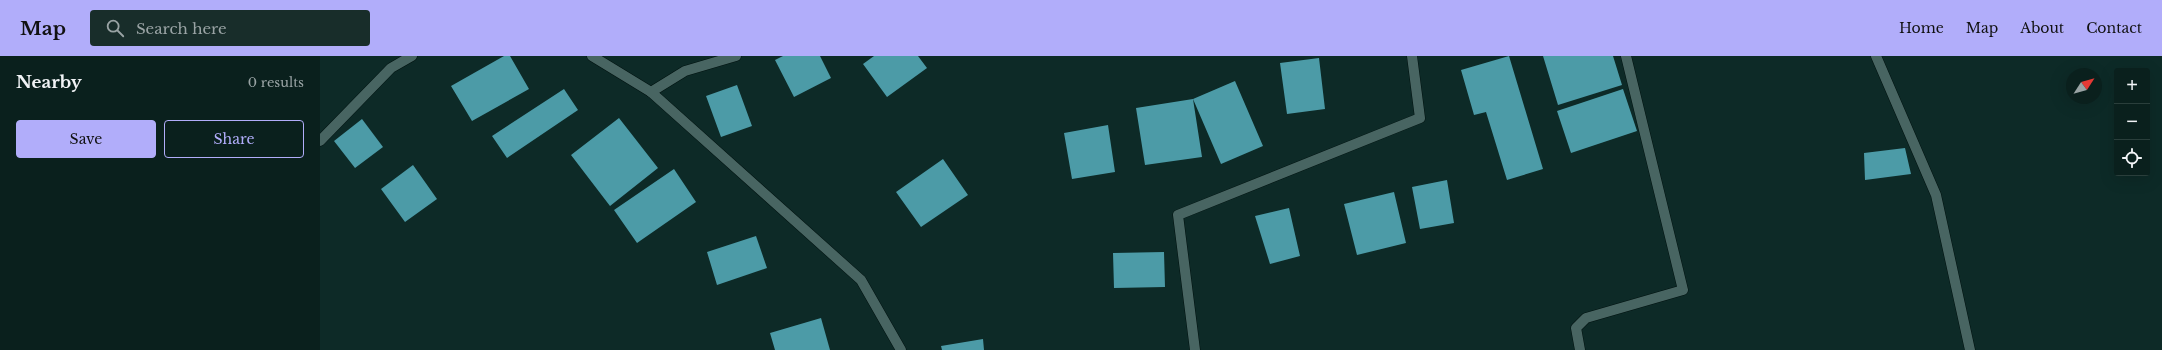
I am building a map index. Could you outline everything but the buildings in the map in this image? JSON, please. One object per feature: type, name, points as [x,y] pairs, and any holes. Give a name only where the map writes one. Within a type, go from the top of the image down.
[{"type":"street","points":[[320,141],[391,68],[412,56]]},
{"type":"street","points":[[592,56],[651,92],[861,280],[901,350]]},
{"type":"street","points":[[651,92],[684,71],[736,56]]},
{"type":"street","points":[[1195,350],[1178,215],[1420,118],[1412,56]]},
{"type":"street","points":[[1580,350],[1576,328],[1586,318],[1683,290],[1626,56]]},
{"type":"street","points":[[1876,56],[1936,195],[1970,350]]}]
